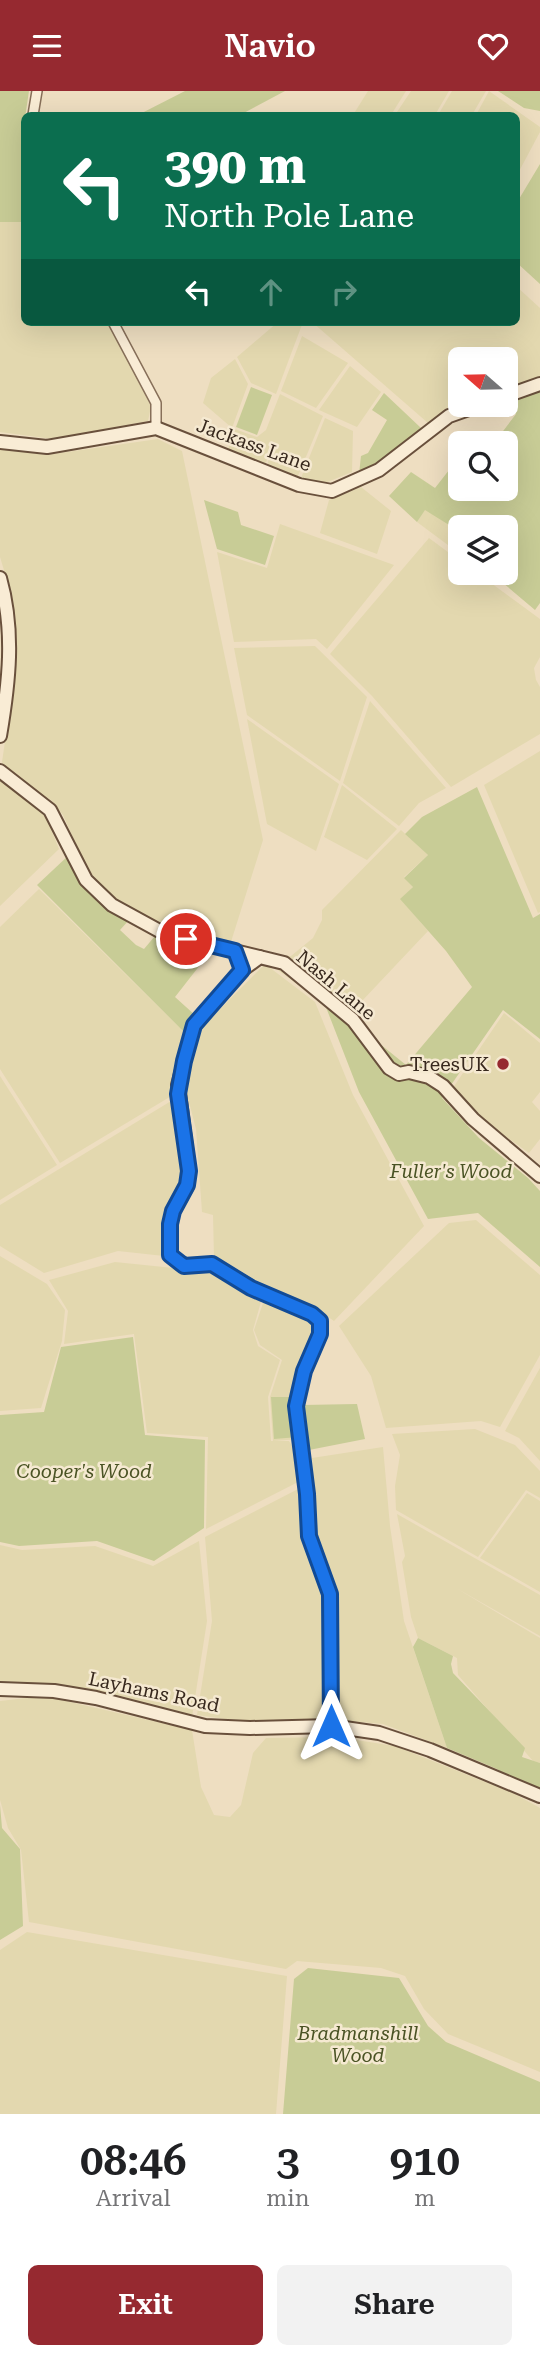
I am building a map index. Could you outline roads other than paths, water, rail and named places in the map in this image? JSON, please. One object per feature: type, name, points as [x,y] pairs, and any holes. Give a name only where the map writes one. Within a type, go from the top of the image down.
[{"type":"street","points":[[34,112],[37,91]]},
{"type":"street","points":[[0,442],[47,447],[156,428],[156,403],[115,326]]},
{"type":"street","points":[[518,392],[540,384]]},
{"type":"street","name":"Jackass Lane","points":[[156,428],[299,485],[332,491],[379,470],[448,417]]},
{"type":"street","points":[[0,578],[8,616],[10,674],[0,736]]},
{"type":"street","name":"Nash Lane","points":[[0,771],[50,810],[86,880],[112,905],[165,934],[284,964],[353,1020],[389,1068],[399,1074],[408,1072],[429,1077],[443,1086],[489,1134],[540,1176]]},
{"type":"street","points":[[235,951],[242,970]]},
{"type":"street","points":[[260,957],[242,970],[194,1025],[178,1094],[189,1171],[187,1185],[173,1211],[170,1224],[170,1255],[184,1266],[212,1264],[251,1288],[312,1314],[320,1321],[320,1334],[304,1371],[296,1406],[307,1494],[309,1536],[330,1594],[331,1726]]},
{"type":"street","name":"Layhams Road","points":[[0,1689],[46,1691],[96,1698],[200,1726],[331,1726],[393,1737],[540,1796]]},
{"type":"place","name":"TreesUK","points":[[503,1064]]},
{"type":"park label","name":"Fuller's Wood","points":[[451,1171]]},
{"type":"park label","name":"Cooper's Wood","points":[[84,1471]]},
{"type":"park label","name":"Bradmanshill Wood","points":[[358,2044]]}]
